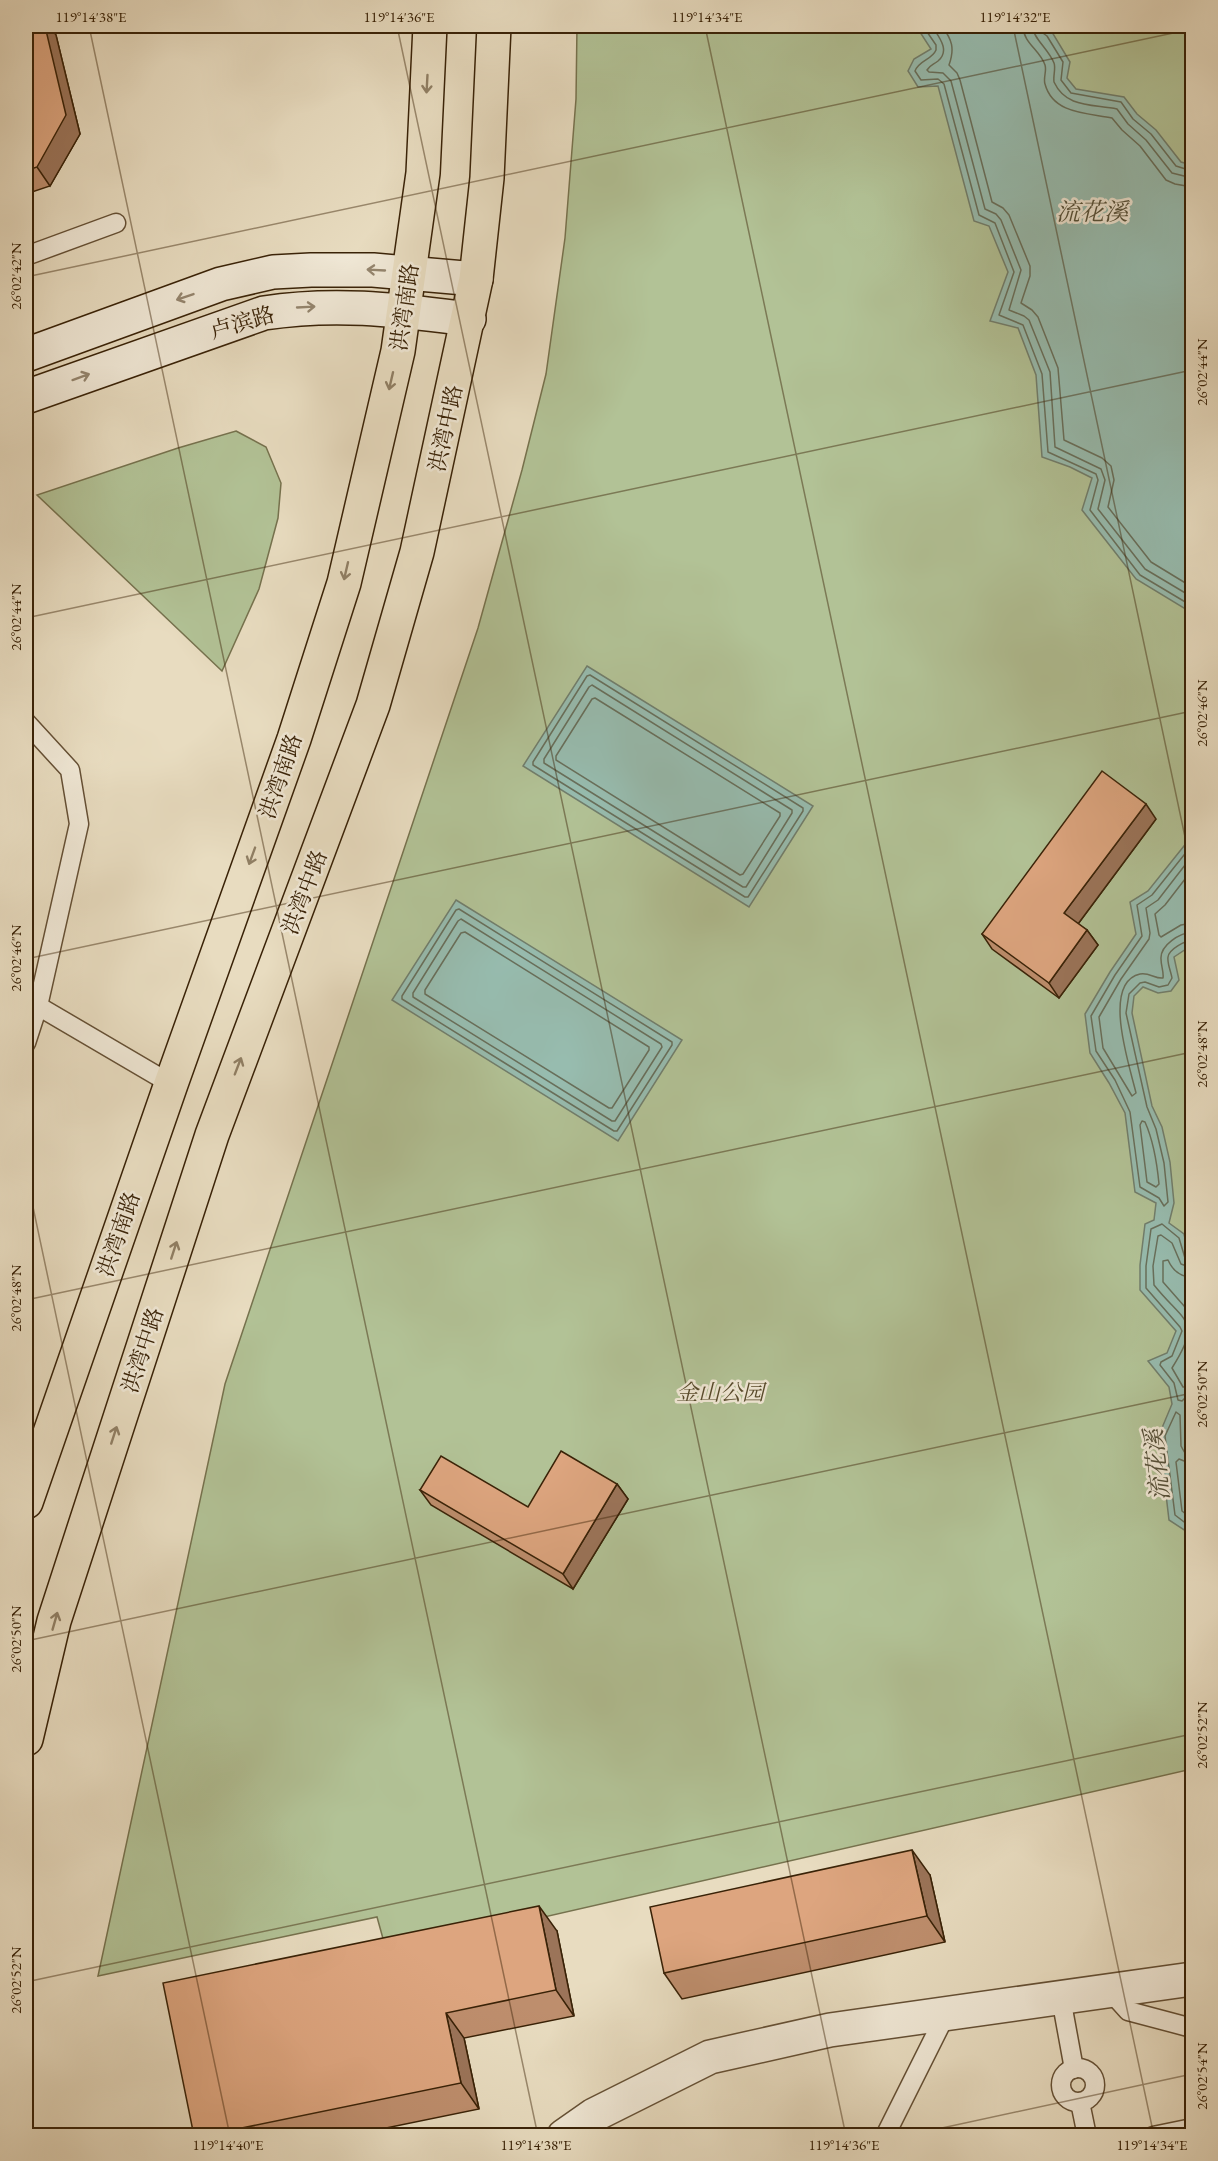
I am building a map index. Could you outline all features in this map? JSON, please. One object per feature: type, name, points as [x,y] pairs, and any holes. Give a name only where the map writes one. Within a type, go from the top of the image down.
[{"type":"main road","name":"洪湾南路","points":[[26,1502],[171,1084],[291,748],[344,583],[395,362],[409,273],[423,173],[430,26]]},
{"type":"main road","name":"洪湾中路","points":[[26,1739],[54,1621],[212,1136],[373,705],[417,552],[469,320],[476,279],[487,178],[494,26]]},
{"type":"main road","points":[[26,354],[221,284],[273,272],[373,270],[476,279]]},
{"type":"main road","name":"卢滨路","points":[[26,397],[264,313],[302,307],[341,306],[469,320]]},
{"type":"main road","points":[[564,2136],[594,2115],[710,2057],[830,2030],[1192,1979]]},
{"type":"lane","points":[[26,256],[116,223]]},
{"type":"lane","points":[[26,722],[70,770],[79,824],[32,1004],[26,1042]]},
{"type":"lane","points":[[32,1004],[171,1084]]},
{"type":"lane","points":[[1110,1991],[1128,2011],[1192,2028]]},
{"type":"lane","points":[[1060,1998],[1074,2069]]},
{"type":"lane","points":[[885,2136],[946,2014]]},
{"type":"lane","points":[[1074,2069],[1086,2069],[1093,2077],[1096,2088],[1091,2098],[1080,2102],[1070,2101],[1062,2093],[1060,2088],[1062,2077],[1074,2069]]},
{"type":"lane","points":[[1080,2102],[1087,2136]]},
{"type":"lane","points":[[1153,2136],[1192,2128]]},
{"type":"green space","name":"金山公园","points":[[577,26],[1192,26],[1192,1769],[387,1953],[377,1917],[98,1976],[225,1384],[478,628],[546,374],[565,238],[576,99]]},
{"type":"green space","points":[[236,431],[266,447],[281,483],[278,518],[259,589],[222,671],[37,495]]},
{"type":"water","name":"流花溪","points":[[916,26],[1041,26],[1052,32],[1070,62],[1067,78],[1076,89],[1124,97],[1137,114],[1156,130],[1181,162],[1192,165],[1192,613],[1136,579],[1082,510],[1092,478],[1042,457],[1036,375],[1018,328],[990,321],[1008,272],[989,226],[974,221],[938,86],[918,87],[908,71],[914,59],[931,49]]},
{"type":"water","points":[[587,666],[813,806],[749,907],[523,766]]},
{"type":"water","name":"流花溪","points":[[1192,836],[1192,945],[1174,957],[1179,980],[1171,991],[1158,993],[1143,987],[1134,996],[1132,1013],[1152,1106],[1162,1127],[1170,1162],[1174,1203],[1169,1223],[1184,1234],[1192,1266],[1192,1399],[1186,1405],[1187,1445],[1192,1454],[1192,1535],[1169,1520],[1159,1435],[1172,1404],[1169,1387],[1148,1361],[1167,1353],[1176,1331],[1140,1290],[1140,1265],[1145,1224],[1154,1220],[1156,1203],[1135,1192],[1125,1113],[1090,1053],[1085,1014],[1136,934],[1130,902],[1148,891]]},
{"type":"water","points":[[456,900],[682,1040],[618,1141],[392,1000]]},
{"type":"building","points":[[26,26],[45,26],[66,115],[37,167],[26,171]]},
{"type":"building","points":[[1102,771],[1146,804],[1064,913],[1087,930],[1049,983],[982,934]]},
{"type":"building","points":[[561,1451],[617,1484],[563,1574],[420,1490],[441,1456],[528,1507]]},
{"type":"building","points":[[1192,1813],[1192,1840],[1188,1814]]},
{"type":"building","points":[[912,1850],[927,1916],[664,1973],[650,1907]]},
{"type":"building","points":[[539,1906],[556,1990],[446,2013],[461,2083],[194,2136],[163,1983]]},
{"type":"building","points":[[1155,2128],[1157,2136],[1120,2136]]}]
